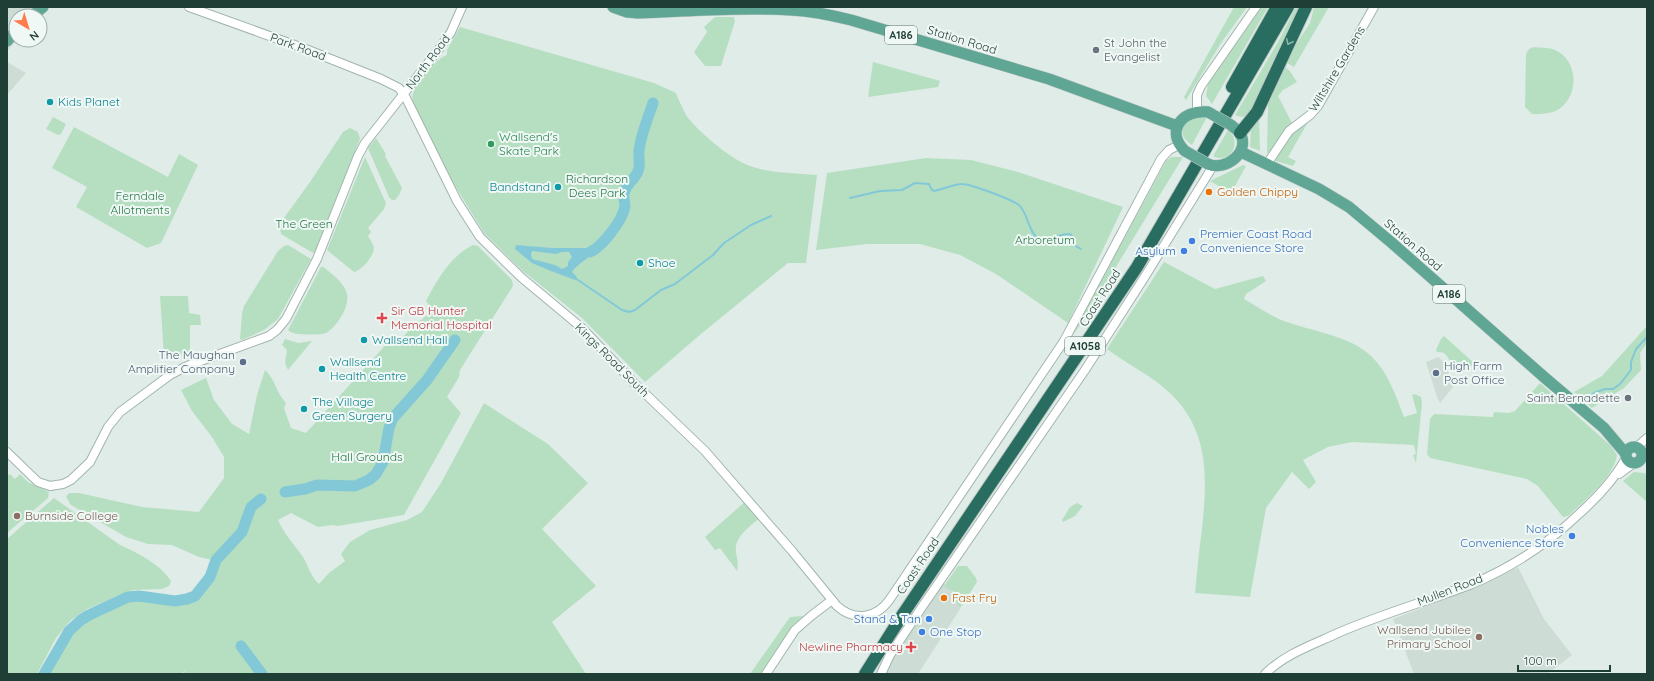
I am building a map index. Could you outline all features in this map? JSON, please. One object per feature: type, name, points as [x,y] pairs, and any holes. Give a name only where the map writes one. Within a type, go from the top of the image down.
[{"type":"highway","name":"Coast Road","points":[[857,674],[896,610],[1130,264],[1277,7]]},
{"type":"highway","name":"Coast Road","points":[[865,674],[903,614],[1137,267],[1288,7]]},
{"type":"highway","points":[[1240,133],[1257,112],[1306,7]]},
{"type":"main road","name":"Station Road","points":[[614,7],[627,12],[638,13],[792,10],[851,20],[1049,79],[1177,126]]},
{"type":"main road","points":[[1202,111],[1231,124],[1240,133],[1242,141],[1240,152],[1235,159],[1224,165],[1210,165],[1182,148],[1176,136],[1177,126],[1182,118],[1188,114],[1202,111]]},
{"type":"main road","name":"Station Road","points":[[1240,152],[1319,189],[1349,207],[1607,430],[1638,455]]},
{"type":"street","name":"Park Road","points":[[188,7],[303,48],[381,79],[396,86],[404,94]]},
{"type":"street","name":"North Road","points":[[7,452],[38,482],[50,486],[63,484],[71,480],[90,462],[108,427],[116,416],[180,368],[238,348],[272,334],[286,319],[322,250],[358,156],[370,136],[439,49],[450,32],[462,7]]},
{"type":"street","points":[[1202,111],[1197,95],[1201,86],[1256,7]]},
{"type":"street","name":"Wiltshire Gardens","points":[[1267,164],[1289,131],[1310,116],[1318,106],[1374,7]]},
{"type":"street","name":"Kings Road South","points":[[404,94],[457,201],[480,238],[522,278],[582,328],[634,383],[705,451],[801,561],[832,600],[845,612]]},
{"type":"street","name":"Coast Road","points":[[845,612],[855,616],[870,615],[881,610],[890,600],[1058,351],[1119,240],[1161,159],[1169,150],[1182,148]]},
{"type":"street","points":[[881,674],[890,655],[922,607],[1085,370],[1144,278],[1210,165]]},
{"type":"street","name":"Mullen Road","points":[[1264,674],[1278,662],[1291,654],[1355,626],[1472,583],[1514,563],[1545,543],[1566,527],[1590,504],[1616,475],[1638,455],[1647,438]]},
{"type":"street","points":[[766,674],[795,630],[810,616],[832,600]]},
{"type":"shaded area","points":[[7,7],[48,7],[8,8],[8,48],[10,48],[7,51]]},
{"type":"shaded area","points":[[7,62],[26,73],[7,95]]},
{"type":"shaded area","points":[[1438,357],[1445,363],[1453,387],[1440,403],[1426,362]]},
{"type":"shaded area","name":"Wallsend Jubilee Primary School","points":[[1518,567],[1544,619],[1572,655],[1547,674],[1414,674],[1393,619],[1490,581]]},
{"type":"shaded area","points":[[943,583],[951,589],[960,609],[918,674],[881,674]]},
{"type":"green space","points":[[1234,7],[1247,7],[1221,43],[1186,100],[1184,97]]},
{"type":"green space","points":[[1262,7],[1268,7],[1212,104],[1206,96],[1208,84]]},
{"type":"green space","points":[[1296,7],[1301,7],[1251,113],[1243,117],[1235,115],[1278,42]]},
{"type":"green space","points":[[1314,7],[1329,7],[1294,67],[1287,63],[1295,46],[1310,23]]},
{"type":"green space","points":[[715,17],[734,17],[735,21],[721,66],[705,66],[694,52],[707,32],[704,27]]},
{"type":"green space","name":"Richardson Dees Park","points":[[460,27],[654,83],[676,93],[686,115],[691,122],[715,144],[734,158],[750,166],[766,170],[817,175],[806,263],[788,263],[645,382],[582,318],[524,272],[484,233],[446,171],[413,103],[412,97],[415,88],[425,74],[437,61],[447,54],[447,50]]},
{"type":"green space","points":[[1534,47],[1555,50],[1563,55],[1572,69],[1574,78],[1573,87],[1566,103],[1556,111],[1549,113],[1532,114],[1525,107],[1526,54],[1529,49]]},
{"type":"green space","points":[[873,62],[940,81],[938,87],[868,97]]},
{"type":"green space","points":[[1285,67],[1289,70],[1297,82],[1283,90],[1278,96],[1292,123],[1267,153],[1268,105]]},
{"type":"green space","points":[[53,117],[66,124],[61,134],[58,135],[46,129]]},
{"type":"green space","points":[[1194,117],[1207,117],[1192,145],[1184,138],[1182,131],[1186,124]]},
{"type":"green space","points":[[1259,119],[1260,151],[1250,147],[1251,127]]},
{"type":"green space","points":[[1308,122],[1288,157],[1296,161],[1293,166],[1276,161],[1275,159],[1288,138],[1296,130]]},
{"type":"green space","name":"Ferndale Allotments","points":[[74,127],[168,177],[179,154],[198,165],[161,243],[147,248],[76,207],[87,187],[52,168]]},
{"type":"green space","name":"The Green","points":[[350,128],[358,132],[360,139],[315,252],[313,253],[281,234],[281,222],[343,132]]},
{"type":"green space","points":[[1228,130],[1234,140],[1232,151],[1225,157],[1219,158],[1213,156]]},
{"type":"green space","points":[[376,138],[386,154],[385,156],[402,188],[395,200],[392,200],[389,197],[368,148]]},
{"type":"green space","name":"The Green","points":[[365,157],[386,203],[384,209],[368,228],[371,232],[368,236],[374,248],[372,255],[363,266],[354,272],[327,250]]},
{"type":"green space","points":[[1172,157],[1183,157],[1083,321],[1070,339],[1166,161]]},
{"type":"green space","name":"Arboretum","points":[[926,158],[971,160],[1018,172],[1123,207],[1068,323],[996,274],[960,255],[920,244],[867,244],[816,250],[827,173]]},
{"type":"green space","points":[[1243,165],[1246,166],[1231,193],[1210,181]]},
{"type":"green space","name":"The Green","points":[[288,245],[311,259],[278,319],[264,330],[242,340],[240,339],[244,306],[278,251],[284,246]]},
{"type":"green space","name":"Hall Grounds","points":[[473,245],[478,246],[512,280],[513,286],[460,370],[459,377],[447,397],[461,413],[404,515],[338,526],[333,525],[318,527],[291,513],[278,520],[319,584],[329,573],[345,561],[341,554],[350,542],[370,530],[407,520],[422,512],[441,483],[484,403],[548,444],[588,483],[542,529],[596,586],[552,622],[586,674],[184,674],[185,670],[182,674],[46,674],[52,661],[62,646],[83,622],[122,602],[134,598],[174,604],[181,604],[195,599],[203,592],[221,562],[199,557],[172,545],[148,544],[126,537],[71,505],[66,497],[69,493],[79,493],[142,507],[199,512],[224,478],[224,457],[212,437],[192,411],[181,390],[206,378],[214,400],[232,424],[249,434],[257,395],[265,370],[269,374],[282,399],[286,403],[284,408],[291,428],[306,433],[391,339],[397,344],[409,330],[433,310],[426,301],[440,277],[457,256]]},
{"type":"green space","points":[[1164,262],[1215,289],[1263,276],[1266,281],[1246,294],[1244,299],[1279,319],[1342,339],[1363,349],[1377,362],[1387,377],[1404,417],[1417,413],[1412,395],[1415,394],[1421,397],[1422,403],[1416,463],[1413,455],[1416,454],[1414,445],[1352,442],[1328,447],[1303,460],[1316,482],[1309,489],[1292,472],[1266,508],[1250,597],[1195,593],[1205,493],[1205,475],[1200,441],[1184,410],[1165,388],[1107,349]]},
{"type":"green space","points":[[321,267],[333,275],[346,291],[347,302],[342,315],[335,326],[326,333],[292,333],[288,330]]},
{"type":"green space","points":[[160,296],[188,296],[189,313],[200,315],[201,325],[190,325],[190,353],[170,359],[164,356]]},
{"type":"green space","points":[[1647,326],[1647,343],[1640,353],[1641,370],[1624,388],[1592,408],[1574,392],[1602,376]]},
{"type":"green space","points":[[1444,336],[1474,363],[1471,367],[1456,371],[1447,355],[1437,352],[1436,350]]},
{"type":"green space","points":[[285,339],[298,343],[312,341],[288,370],[285,363],[287,350],[282,345]]},
{"type":"green space","points":[[1540,383],[1610,445],[1617,455],[1615,463],[1604,480],[1590,496],[1568,516],[1563,517],[1538,486],[1527,479],[1430,458],[1427,454],[1430,419],[1434,414],[1493,417],[1494,412],[1509,413],[1515,411]]},
{"type":"green space","points":[[1634,472],[1644,473],[1647,475],[1647,502],[1623,481]]},
{"type":"green space","name":"Burnside College","points":[[10,474],[15,479],[20,474],[28,482],[49,492],[48,498],[7,533],[7,476]]},
{"type":"green space","points":[[54,498],[120,545],[141,555],[155,564],[171,581],[169,586],[162,589],[133,590],[87,609],[70,621],[56,638],[37,674],[7,674],[7,539]]},
{"type":"green space","points":[[747,500],[761,517],[740,536],[736,546],[738,564],[737,571],[720,548],[715,550],[705,537]]},
{"type":"green space","points":[[1077,503],[1083,506],[1075,516],[1063,522],[1062,520],[1070,507]]},
{"type":"green space","points":[[958,566],[967,566],[976,578],[977,582],[960,608],[952,595],[954,592],[944,586]]},
{"type":"green space","points":[[803,616],[793,625],[760,674],[750,674],[790,617]]},
{"type":"water","points":[[602,243],[598,250],[572,272],[577,277],[575,280],[532,263],[515,249],[516,245],[552,248],[589,248]],"holes":[[[532,251],[556,254],[569,252],[572,257],[568,262],[568,266],[562,269],[555,265],[532,259],[531,254]]]},
{"type":"water","points":[[300,484],[317,485],[312,490],[313,491],[310,492],[285,494],[284,490]]},
{"type":"waterway","points":[[590,252],[606,239],[623,212],[625,206],[625,190],[639,169],[640,144],[653,103]]},
{"type":"waterway","points":[[850,198],[880,191],[902,190],[915,183],[929,184],[934,191],[966,184],[1002,197],[1020,206],[1035,236],[1039,240],[1047,240],[1070,234],[1073,237],[1074,245],[1081,249]]},
{"type":"waterway","points":[[575,278],[622,310],[629,312],[635,310],[661,290],[675,284],[713,255],[724,243],[751,225],[771,216]]},
{"type":"waterway","points":[[1587,400],[1594,393],[1605,389],[1613,389],[1620,384],[1631,370],[1631,362],[1636,349],[1647,337]]},
{"type":"waterway","points":[[285,492],[305,489],[317,485],[355,486],[369,480],[376,474],[383,462],[389,428],[393,418],[427,380],[455,340]]},
{"type":"waterway","points":[[44,674],[69,631],[89,615],[128,597],[139,596],[175,601],[195,596],[210,577],[216,560],[242,532],[251,507],[261,499]]},
{"type":"waterway","points":[[241,646],[262,674]]},
{"type":"place","name":"St John the Evangelist","points":[[1096,50]]},
{"type":"place","name":"Kids Planet","points":[[50,102]]},
{"type":"place","name":"Wallsend's Skate Park","points":[[491,144]]},
{"type":"place","name":"Bandstand","points":[[558,187]]},
{"type":"place","name":"Golden Chippy","points":[[1209,192]]},
{"type":"place","name":"Premier Coast Road Convenience Store","points":[[1192,241]]},
{"type":"place","name":"Asylum","points":[[1184,251]]},
{"type":"place","name":"Shoe","points":[[640,263]]},
{"type":"place","name":"Sir GB Hunter Memorial Hospital","points":[[382,318]]},
{"type":"place","name":"Wallsend Hall","points":[[364,340]]},
{"type":"place","name":"The Maughan Amplifier Company","points":[[243,362]]},
{"type":"place","name":"Wallsend Health Centre","points":[[322,369]]},
{"type":"place","name":"High Farm Post Office","points":[[1436,373]]},
{"type":"place","name":"Saint Bernadette","points":[[1628,398]]},
{"type":"place","name":"The Village Green Surgery","points":[[304,409]]},
{"type":"place","name":"Burnside College","points":[[17,516]]},
{"type":"place","name":"Nobles Convenience Store","points":[[1572,536]]},
{"type":"place","name":"Fast Fry","points":[[944,598]]},
{"type":"place","name":"Stand & Tan","points":[[929,619]]},
{"type":"place","name":"One Stop","points":[[922,632]]},
{"type":"place","name":"Wallsend Jubilee Primary School","points":[[1479,637]]},
{"type":"place","name":"Newline Pharmacy","points":[[911,647]]}]
